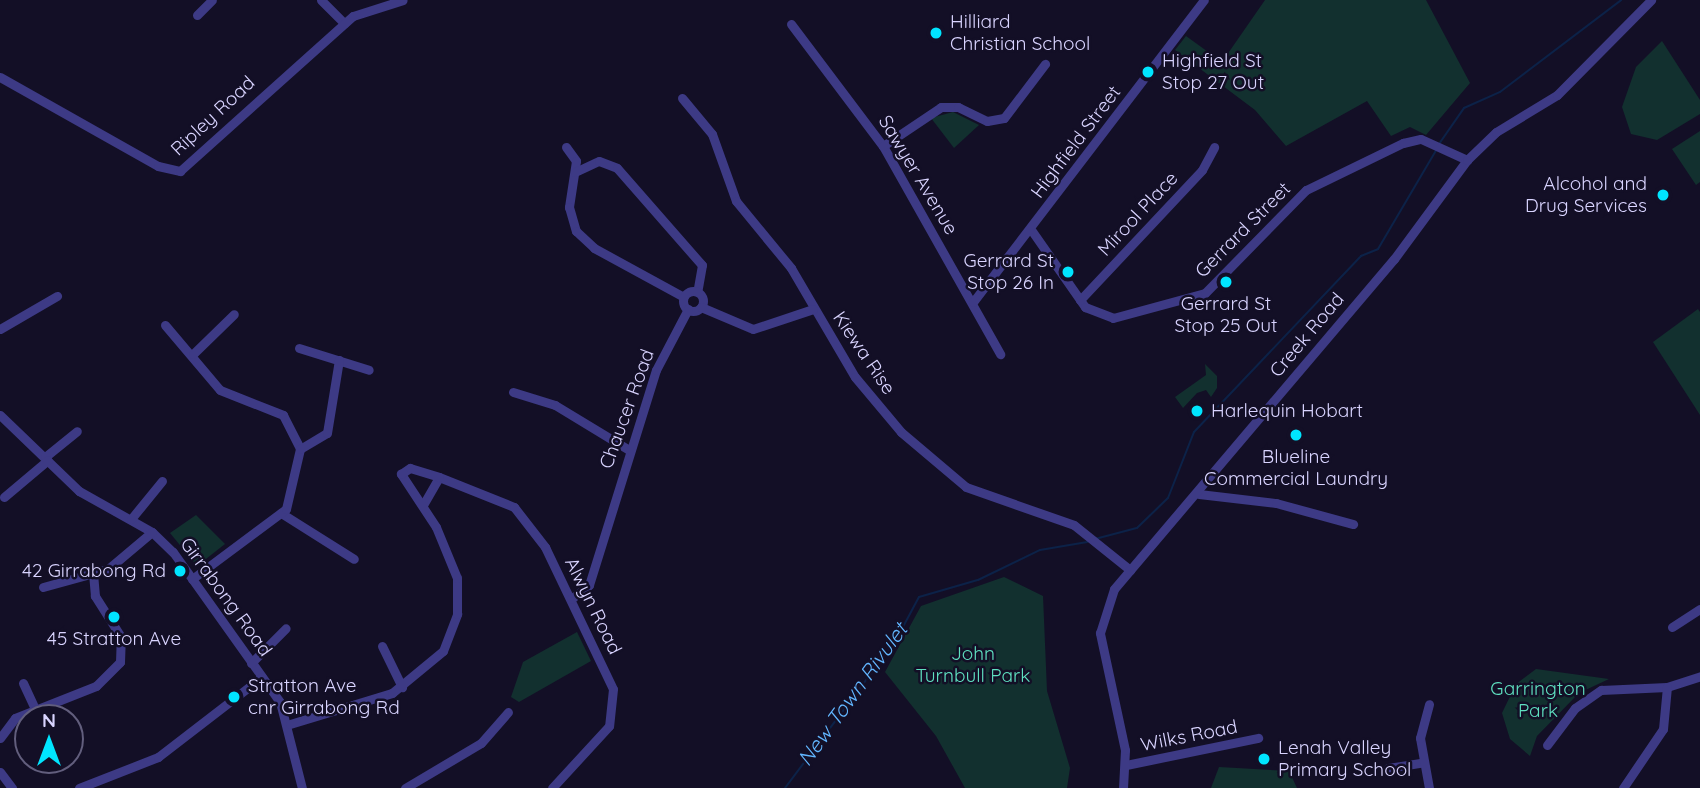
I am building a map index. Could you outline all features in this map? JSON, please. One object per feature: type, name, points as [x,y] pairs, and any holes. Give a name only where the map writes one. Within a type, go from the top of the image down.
[{"type":"street","points":[[197,15],[212,0]]},
{"type":"street","points":[[321,0],[344,23]]},
{"type":"street","name":"Ripley Road","points":[[0,77],[158,166],[180,171],[344,23],[365,9],[403,0]]},
{"type":"street","name":"Highfield Street","points":[[973,303],[1032,231],[1204,0]]},
{"type":"street","name":"Creek Road","points":[[1123,788],[1126,765],[1100,633],[1109,597],[1199,494],[1394,259],[1467,160],[1496,132],[1557,95],[1651,0]]},
{"type":"street","name":"Sawyer Avenue","points":[[791,24],[883,146],[1000,354]]},
{"type":"street","points":[[883,146],[946,106],[987,121],[1004,118],[1045,64]]},
{"type":"street","name":"Kiewa Rise","points":[[682,98],[712,134],[736,201],[792,268],[813,309],[869,395],[957,482],[1083,531],[1130,570]]},
{"type":"street","name":"Gerrard Street","points":[[1032,231],[1080,300],[1107,318],[1199,296],[1306,191],[1403,143],[1426,141],[1467,160]]},
{"type":"street","points":[[566,147],[575,172],[569,207],[584,241],[684,297],[688,309],[701,307],[753,329],[813,309]]},
{"type":"street","name":"Mirool Place","points":[[1080,300],[1202,170],[1214,147]]},
{"type":"street","points":[[575,172],[599,161],[617,168],[702,265],[697,292],[701,307]]},
{"type":"street","points":[[684,297],[697,292]]},
{"type":"street","points":[[0,329],[57,296]]},
{"type":"street","name":"Chaucer Road","points":[[570,599],[589,585],[600,542],[656,370],[688,309]]},
{"type":"street","points":[[193,354],[233,314]]},
{"type":"street","points":[[165,325],[225,394],[284,415],[300,449],[281,513],[192,579]]},
{"type":"street","points":[[299,348],[369,370]]},
{"type":"street","points":[[300,449],[327,433],[339,360]]},
{"type":"street","points":[[513,392],[555,405],[629,450]]},
{"type":"street","name":"Girrabong Road","points":[[0,415],[91,499],[152,532],[192,579],[262,677],[290,724],[302,788]]},
{"type":"street","points":[[4,497],[77,431]]},
{"type":"street","name":"Alwyn Road","points":[[423,505],[402,472],[439,477],[514,507],[539,537],[570,599],[616,704],[609,726],[552,788]]},
{"type":"street","points":[[290,724],[402,687],[443,651],[459,603],[454,566],[423,505],[439,477]]},
{"type":"street","points":[[131,519],[162,481]]},
{"type":"street","points":[[1199,494],[1276,503],[1353,524]]},
{"type":"street","points":[[281,513],[354,559]]},
{"type":"street","points":[[43,587],[115,565],[152,532]]},
{"type":"street","points":[[48,704],[96,686],[120,662],[121,637],[95,596],[93,573]]},
{"type":"street","points":[[1672,627],[1700,609]]},
{"type":"street","points":[[251,663],[286,628]]},
{"type":"street","points":[[382,646],[402,687]]},
{"type":"street","points":[[1547,746],[1575,708],[1601,690],[1667,687],[1700,676]]},
{"type":"street","points":[[79,788],[164,754],[262,677]]},
{"type":"street","points":[[23,683],[33,704]]},
{"type":"street","points":[[1623,788],[1663,729],[1667,687]]},
{"type":"street","points":[[1429,704],[1421,731],[1429,788]]},
{"type":"street","points":[[405,788],[481,743],[508,712]]},
{"type":"street","points":[[0,738],[14,719]]},
{"type":"street","name":"Wilks Road","points":[[1126,765],[1258,738]]},
{"type":"street","points":[[1388,768],[1424,762]]},
{"type":"street","points":[[0,772],[12,788]]},
{"type":"green space","points":[[1265,0],[1426,0],[1470,83],[1426,135],[1410,127],[1391,136],[1367,101],[1286,146],[1255,110],[1175,50],[1186,36],[1222,62]]},
{"type":"green space","points":[[1662,41],[1700,100],[1700,114],[1657,140],[1631,134],[1622,107],[1636,67]]},
{"type":"green space","points":[[953,112],[979,125],[954,148],[931,118]]},
{"type":"green space","points":[[1700,131],[1700,182],[1696,185],[1672,149]]},
{"type":"green space","points":[[1698,309],[1700,312],[1700,415],[1653,342]]},
{"type":"green space","points":[[1205,364],[1217,376],[1217,388],[1211,397],[1206,390],[1197,393],[1183,408],[1175,397],[1206,375]]},
{"type":"green space","points":[[196,515],[225,544],[197,566],[170,533]]},
{"type":"green space","name":"John Turnbull Park","points":[[1004,577],[1043,596],[1047,691],[1070,768],[1067,788],[965,788],[936,736],[885,672],[921,606]]},
{"type":"green space","points":[[577,632],[591,661],[519,702],[511,697],[523,662]]},
{"type":"green space","name":"Garrington Park","points":[[1536,669],[1609,679],[1579,693],[1537,736],[1530,756],[1510,739],[1502,713],[1516,684]]},
{"type":"green space","points":[[1219,767],[1289,771],[1297,788],[1211,788]]},
{"type":"waterway","name":"New Town Rivulet","points":[[1439,144],[1464,108],[1500,92],[1621,0]]},
{"type":"waterway","name":"New Town Rivulet","points":[[1095,539],[1137,528],[1168,498],[1194,432],[1361,256],[1378,249],[1437,149]]},
{"type":"waterway","name":"New Town Rivulet","points":[[785,788],[896,640],[919,597],[978,580],[1040,550],[1087,542]]},
{"type":"place","name":"Hilliard Christian School","points":[[936,33]]},
{"type":"place","name":"Highfield St Stop 27 Out","points":[[1148,72]]},
{"type":"place","name":"Alcohol and Drug Services","points":[[1663,195]]},
{"type":"place","name":"Gerrard St Stop 26 In","points":[[1068,272]]},
{"type":"place","name":"Gerrard St Stop 25 Out","points":[[1226,282]]},
{"type":"place","name":"Harlequin Hobart","points":[[1197,411]]},
{"type":"place","name":"Blueline Commercial Laundry","points":[[1296,435]]},
{"type":"place","name":"42 Girrabong Rd","points":[[180,571]]},
{"type":"place","name":"45 Stratton Ave","points":[[114,617]]},
{"type":"place","name":"Stratton Ave cnr Girrabong Rd","points":[[234,697]]},
{"type":"place","name":"Lenah Valley Primary School","points":[[1264,759]]}]
